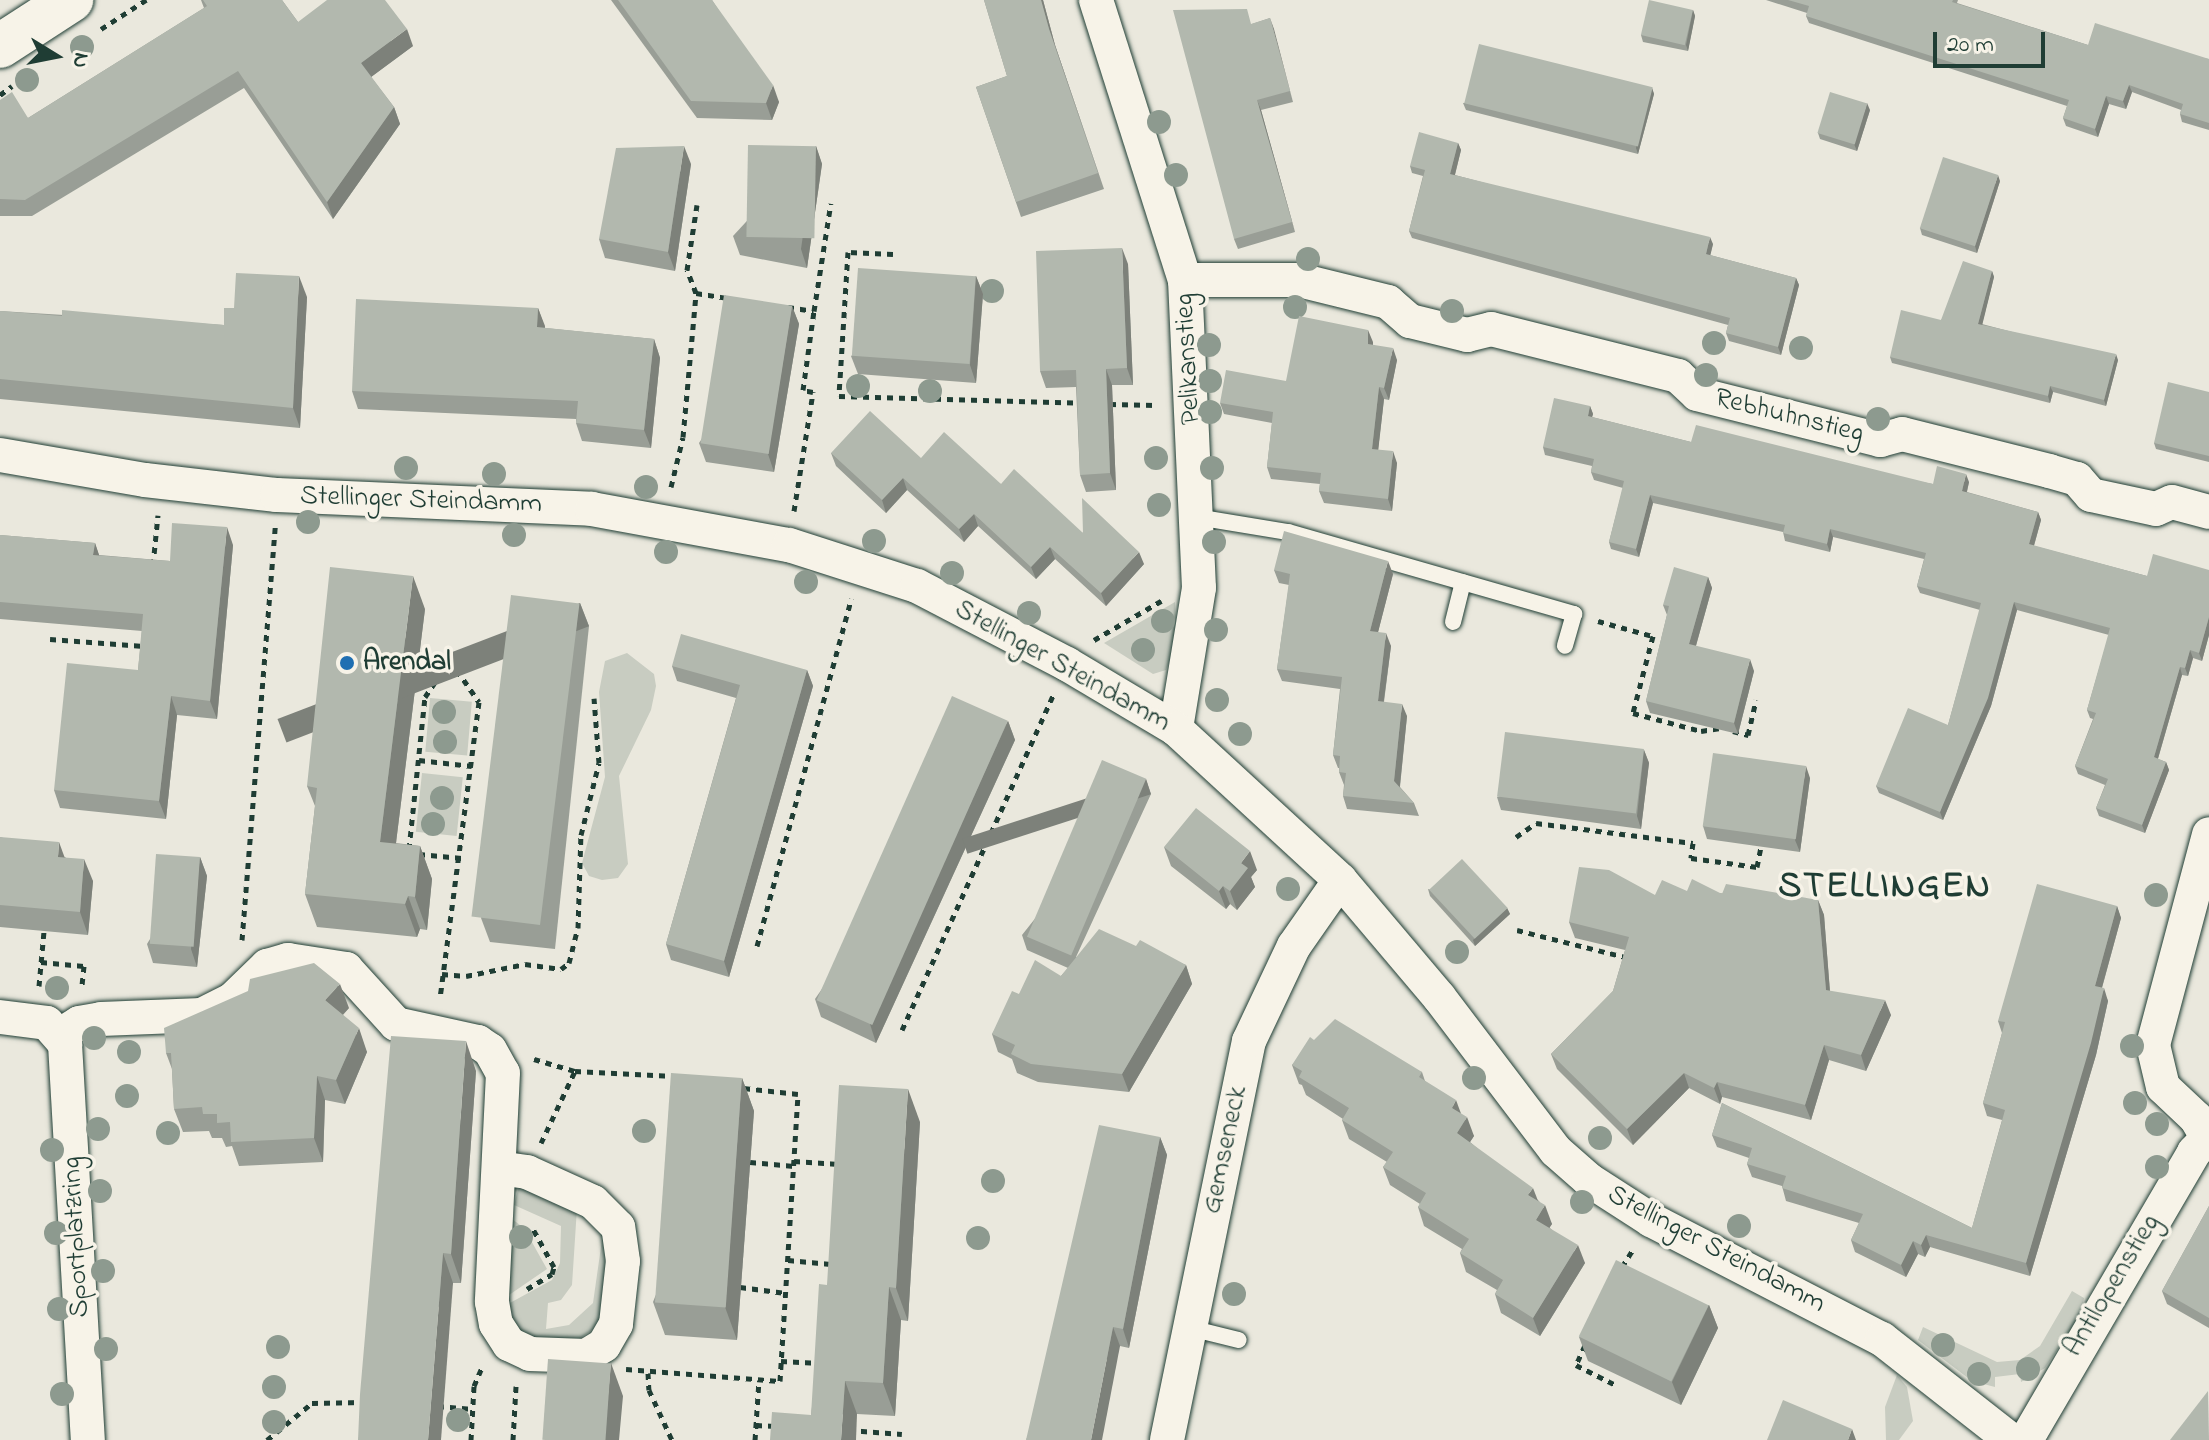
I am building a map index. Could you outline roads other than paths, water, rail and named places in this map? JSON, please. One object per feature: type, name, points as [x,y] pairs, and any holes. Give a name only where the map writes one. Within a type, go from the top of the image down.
[{"type":"main road","points":[[0,46],[71,0]]},
{"type":"street","name":"Pelikanstieg","points":[[1096,0],[1185,280],[1199,588],[1176,729]]},
{"type":"street","name":"Rebhuhnstieg","points":[[1185,280],[1299,280],[1388,302],[1410,321],[1467,335],[1491,329],[1678,376],[1697,394],[1880,440],[1902,434],[2049,471],[2077,479],[2091,495],[2156,509],[2172,502],[2209,512]]},
{"type":"street","name":"Stellinger Steindamm","points":[[0,455],[161,482],[277,495],[553,506],[663,520],[789,545],[860,565],[917,586],[1067,664],[1176,729],[1340,880],[1439,997],[1556,1151],[1589,1180],[1651,1220],[1882,1339],[2011,1440]]},
{"type":"street","points":[[2208,1137],[2196,1118],[2163,1087],[2153,1045],[2209,834]]},
{"type":"street","name":"Gemseneck","points":[[1167,1440],[1249,1041],[1294,946],[1340,880]]},
{"type":"street","points":[[0,1017],[37,1019],[69,1029],[202,1015],[232,1000],[255,976],[278,961],[333,964],[346,969],[387,1018],[478,1042],[498,1061],[514,1170],[492,1302],[509,1342],[560,1359],[595,1352],[616,1324],[623,1261],[618,1227],[593,1202],[514,1170]]},
{"type":"street","name":"Sportplatzring","points":[[69,1029],[67,1055],[88,1440]]},
{"type":"street","name":"Antilopenstieg","points":[[2026,1440],[2056,1381],[2208,1137]]},
{"type":"lane","points":[[1196,517],[1288,532],[1574,614],[1565,646]]},
{"type":"lane","points":[[1453,622],[1463,582]]},
{"type":"lane","points":[[1190,1328],[1239,1340]]},
{"type":"place","name":"Arendal","points":[[347,663]]},
{"type":"district","name":"STELLINGEN","points":[[1885,888]]}]
